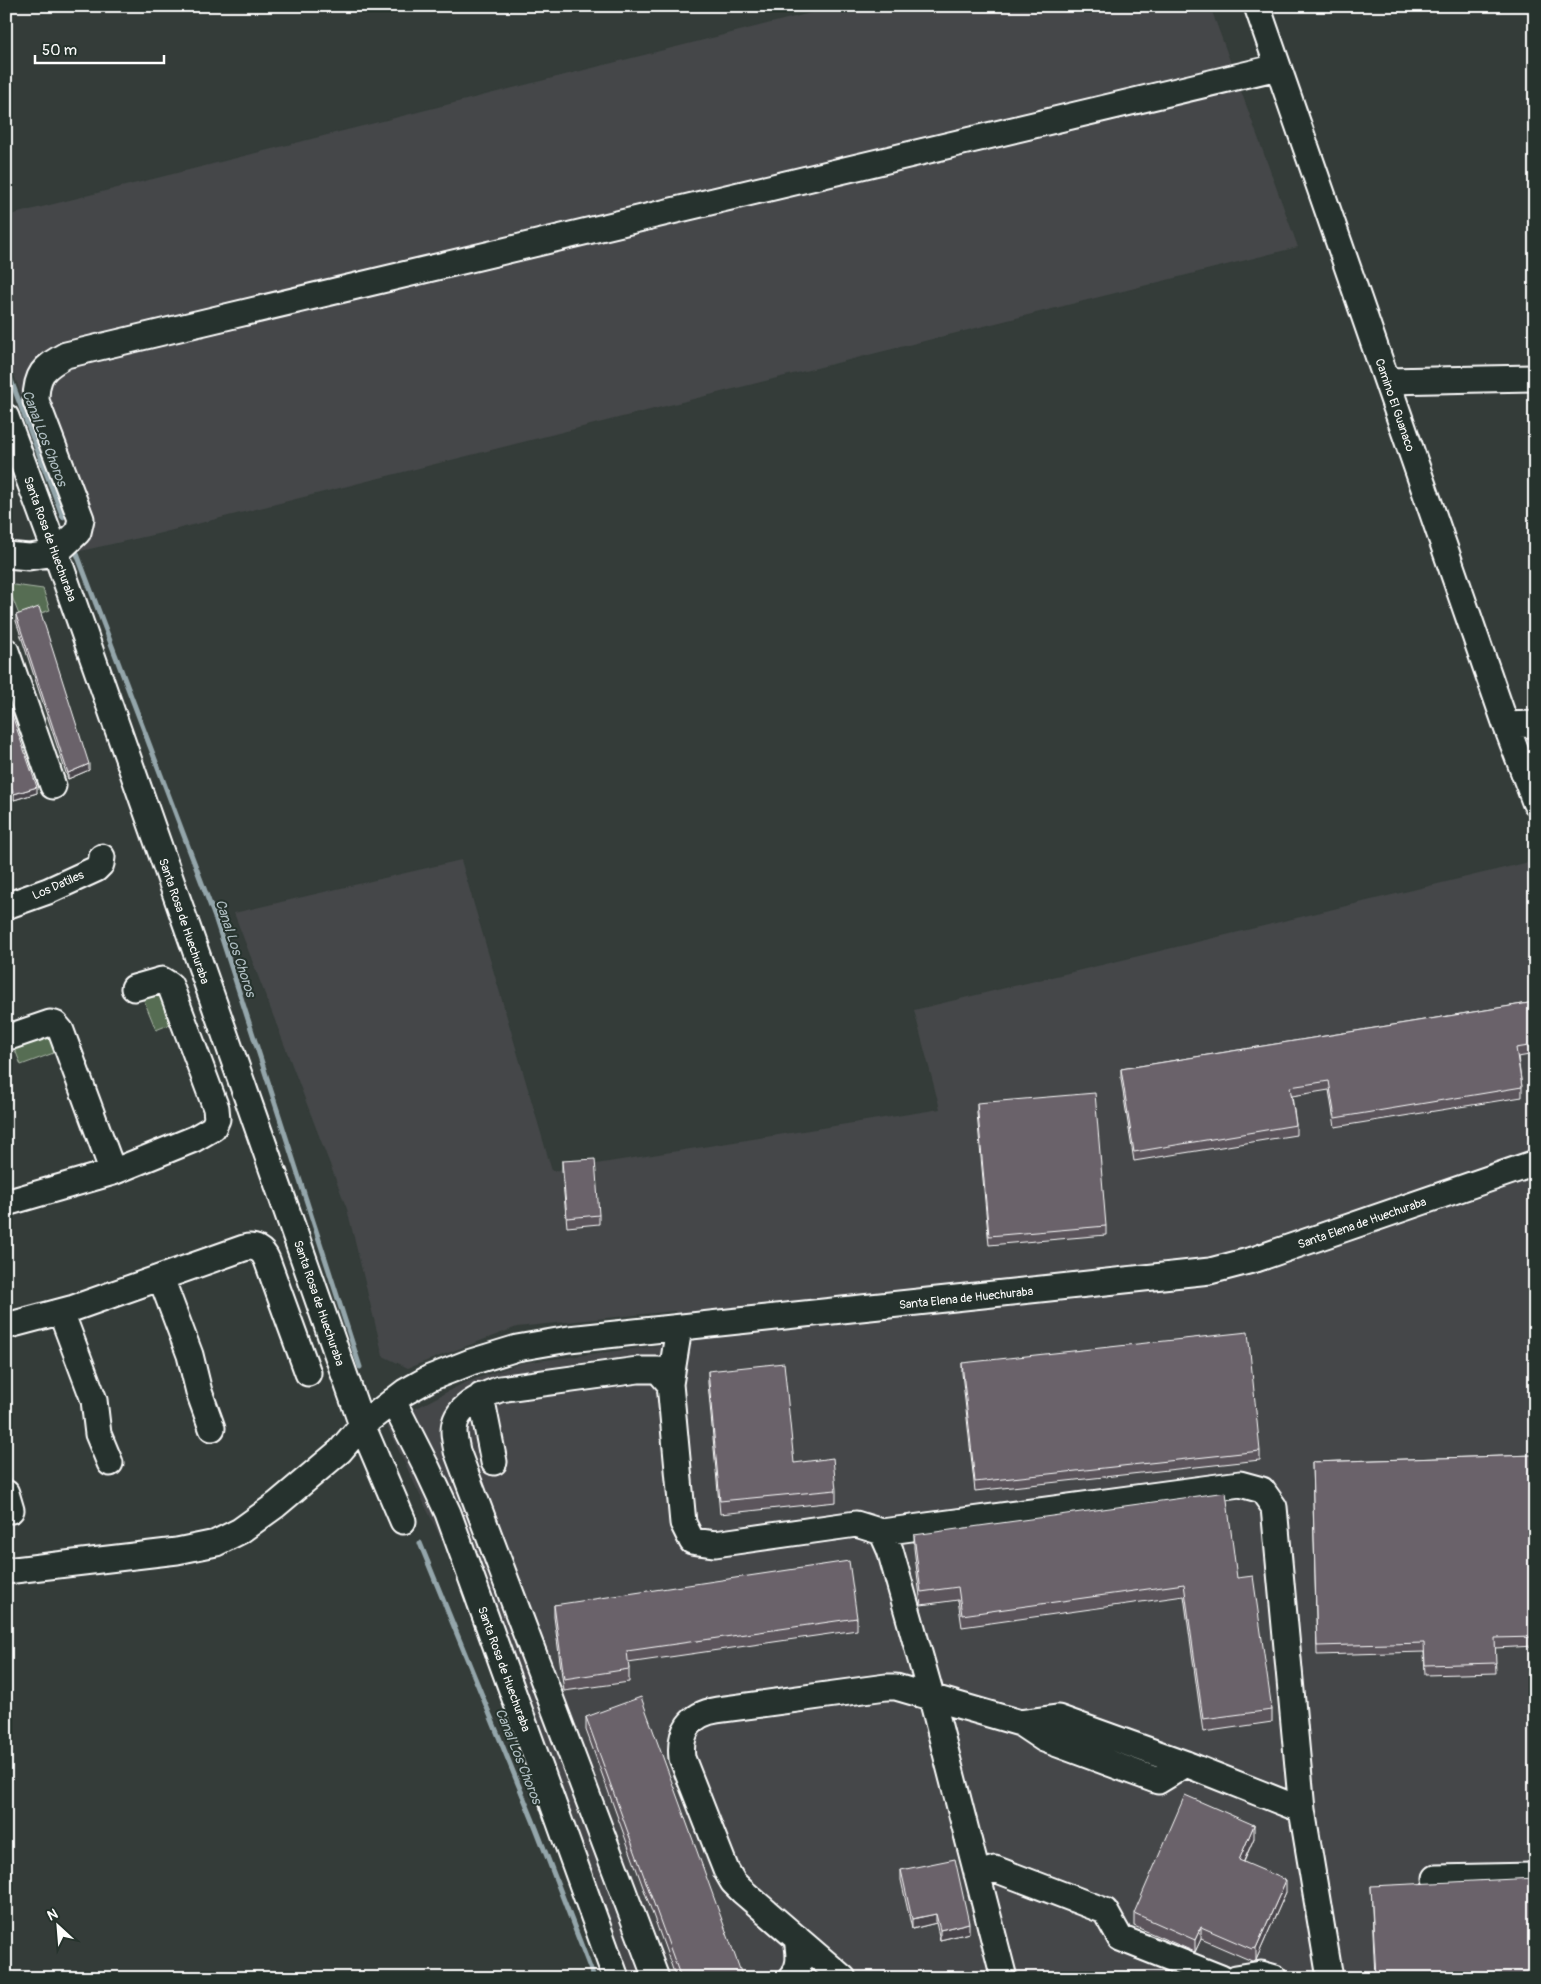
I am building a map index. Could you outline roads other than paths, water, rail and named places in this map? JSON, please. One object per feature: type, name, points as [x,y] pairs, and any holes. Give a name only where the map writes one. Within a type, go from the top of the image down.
[{"type":"street","name":"Camino El Guanaco","points":[[1257,6],[1506,726],[1535,802]]},
{"type":"street","points":[[6,555],[29,558],[56,554],[78,532],[81,519],[36,401],[36,384],[41,373],[50,364],[66,355],[1278,67]]},
{"type":"street","points":[[1387,380],[1535,378]]},
{"type":"street","name":"Santa Rosa de Huechuraba","points":[[6,417],[56,554],[362,1425],[402,1521]]},
{"type":"street","points":[[6,651],[53,786]]},
{"type":"street","points":[[1506,726],[1535,724]]},
{"type":"street","name":"Los Datiles","points":[[7,902],[48,891],[96,869],[101,864],[102,857]]},
{"type":"street","points":[[6,1203],[113,1172],[205,1134],[213,1128],[217,1119],[214,1100],[170,985],[162,980],[134,988]]},
{"type":"street","points":[[12,1036],[50,1023],[55,1024],[61,1031],[113,1172]]},
{"type":"street","name":"Santa Elena de Huechuraba","points":[[393,1401],[430,1378],[471,1362],[517,1348],[569,1339],[1210,1272],[1266,1256],[1535,1163]]},
{"type":"street","points":[[6,1326],[60,1312],[244,1248],[258,1248],[267,1260],[308,1373]]},
{"type":"street","points":[[161,1278],[190,1354],[199,1392],[212,1428]]},
{"type":"street","points":[[60,1312],[94,1400],[98,1434],[110,1463]]},
{"type":"street","points":[[677,1328],[672,1346],[656,1375],[681,1483],[683,1522],[692,1541],[715,1544],[856,1524],[882,1532],[1240,1484],[1262,1490],[1274,1507],[1302,1810],[1330,1978]]},
{"type":"street","points":[[656,1375],[500,1389],[481,1396],[466,1406],[458,1417],[454,1430],[457,1451],[656,1978]]},
{"type":"street","points":[[481,1396],[494,1462]]},
{"type":"street","points":[[6,1572],[177,1551],[216,1543],[240,1531],[276,1505],[340,1451],[362,1425],[393,1401]]},
{"type":"street","name":"Santa Rosa de Huechuraba","points":[[393,1401],[448,1513],[616,1978]]},
{"type":"street","points":[[882,1532],[890,1550],[932,1699],[1004,1978]]},
{"type":"street","points":[[843,1978],[733,1882],[726,1870],[682,1758],[680,1746],[683,1734],[690,1722],[699,1715],[712,1710],[896,1687],[1020,1723],[1058,1718],[1186,1764],[1302,1810]]},
{"type":"street","points":[[976,1874],[995,1869],[1105,1911],[1120,1938],[1221,1978]]},
{"type":"street","points":[[1436,1878],[1535,1876]]},
{"type":"street","points":[[791,1978],[795,1974],[800,1960],[797,1938]]},
{"type":"street","points":[[1236,1978],[1261,1974],[1276,1978]]},
{"type":"waterway","name":"Canal Los Choros","points":[[6,367],[63,517]]},
{"type":"waterway","name":"Canal Los Choros","points":[[74,546],[216,920],[360,1367]]},
{"type":"waterway","name":"Canal Los Choros","points":[[420,1543],[536,1828],[594,1978]]}]
